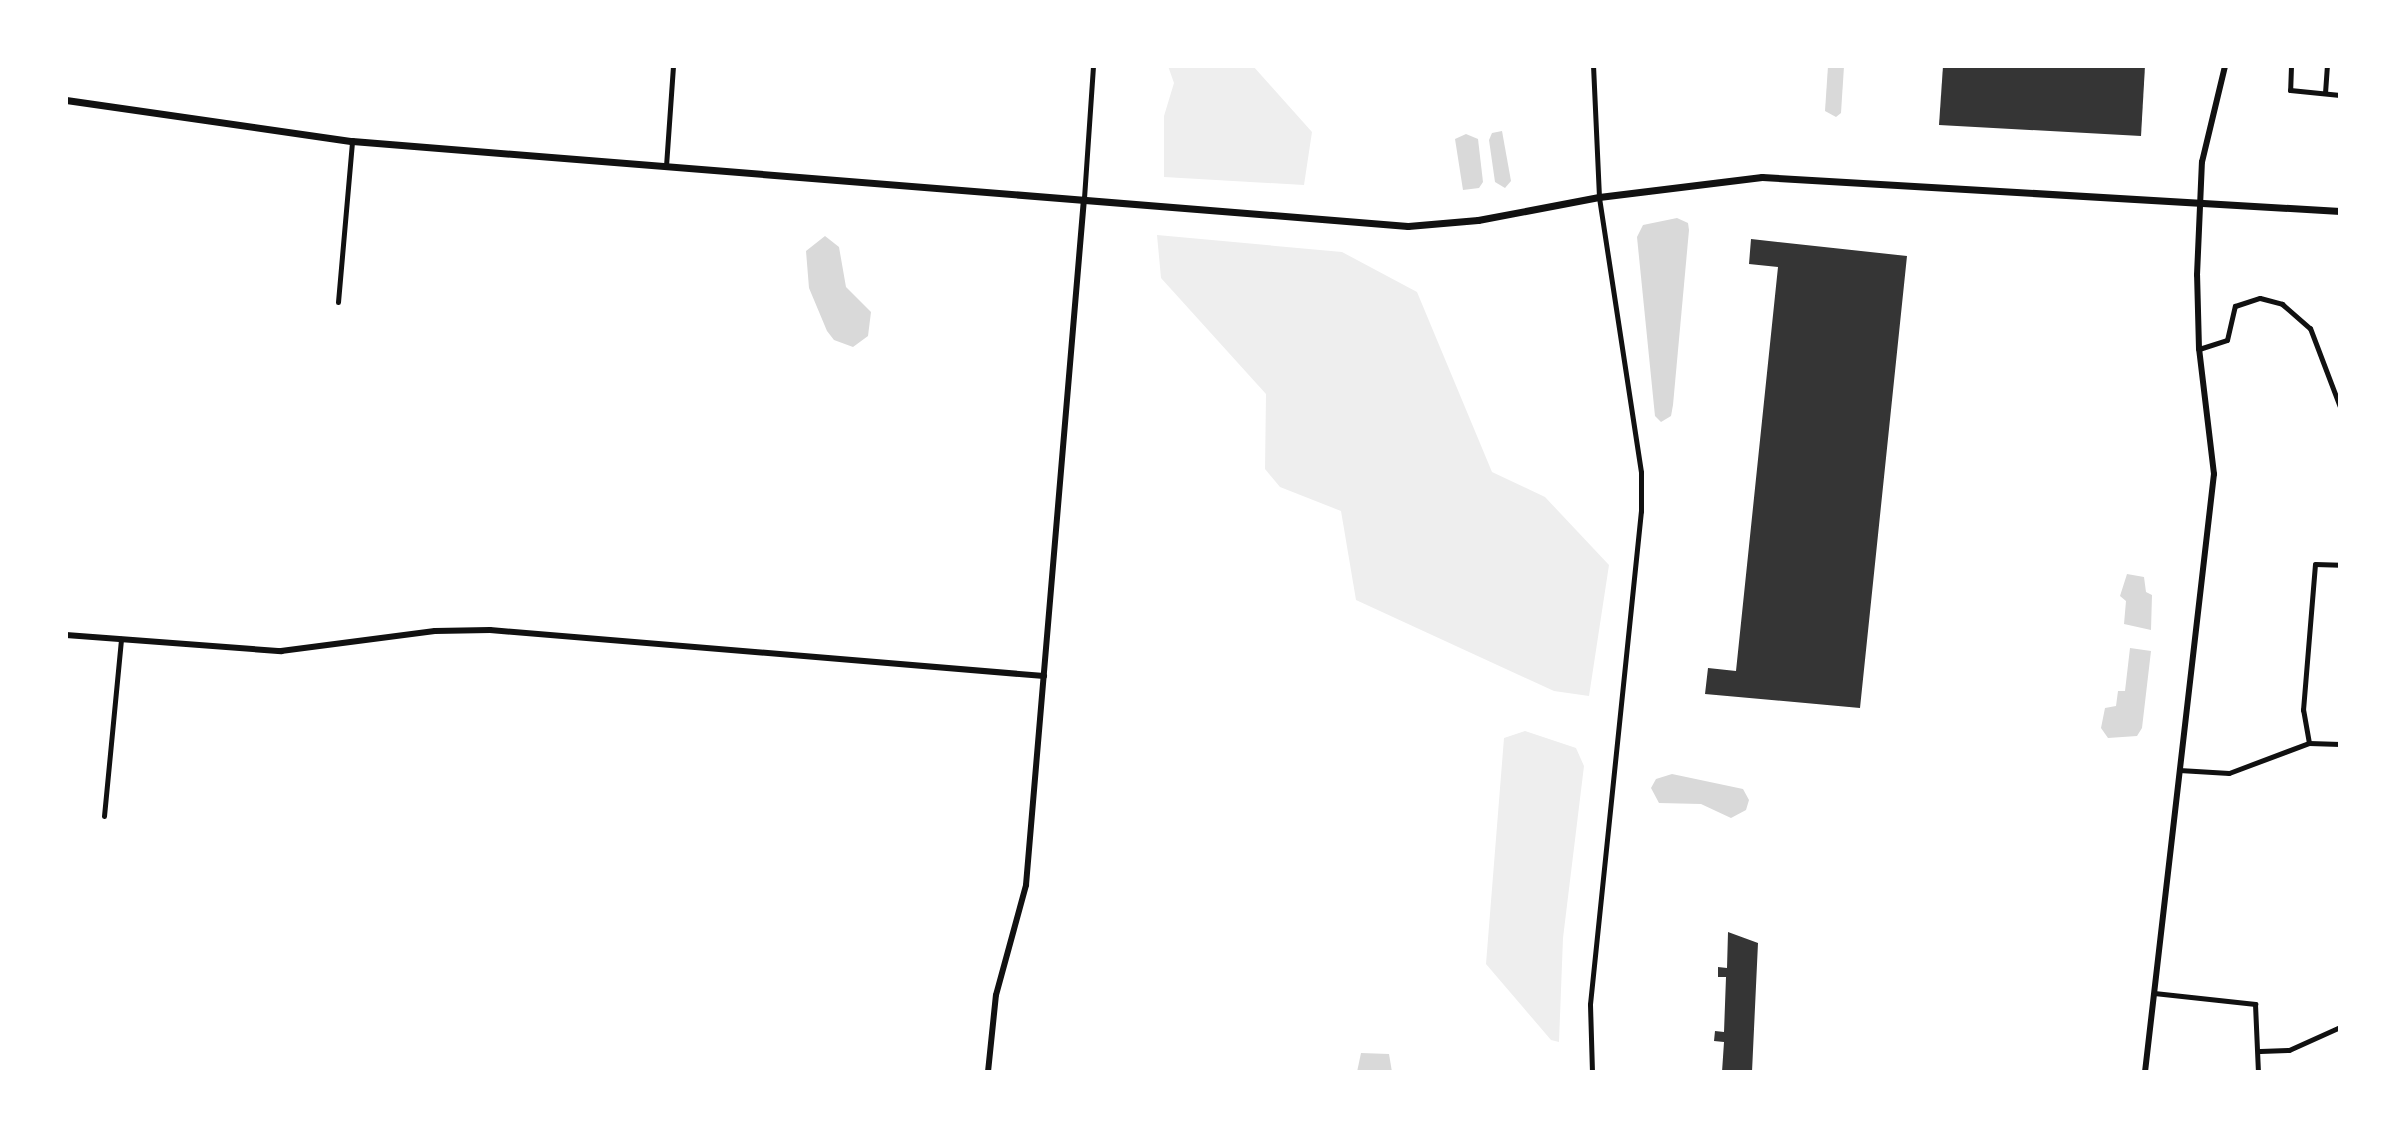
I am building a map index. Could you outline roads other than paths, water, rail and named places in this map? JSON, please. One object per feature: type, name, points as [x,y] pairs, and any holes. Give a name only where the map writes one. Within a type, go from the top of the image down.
[{"type":"main road","points":[[66,100],[352,141],[1408,226],[1478,220],[1599,197],[1709,181],[1815,177],[2340,211]]},
{"type":"street","points":[[666,166],[673,66]]},
{"type":"street","points":[[988,1072],[996,995],[1026,885],[1093,66]]},
{"type":"street","points":[[1592,1072],[1590,1004],[1641,511],[1641,472],[1599,197],[1593,66]]},
{"type":"street","points":[[2145,1072],[2214,474],[2199,349],[2200,203],[2210,114],[2225,66]]},
{"type":"street","points":[[2291,66],[2290,90],[2340,95]]},
{"type":"street","points":[[2325,93],[2327,66]]},
{"type":"street","points":[[338,302],[352,141]]},
{"type":"street","points":[[2199,349],[2227,340],[2235,306],[2260,298],[2282,304],[2310,328],[2340,407]]},
{"type":"street","points":[[2309,743],[2303,710],[2315,564],[2340,565]]},
{"type":"street","points":[[66,635],[315,650],[435,631],[490,630],[1044,676]]},
{"type":"street","points":[[104,816],[121,639]]},
{"type":"street","points":[[2178,770],[2229,773],[2309,743],[2340,744]]},
{"type":"street","points":[[2154,993],[2255,1004],[2260,1051],[2258,1072]]},
{"type":"street","points":[[2260,1051],[2289,1050],[2340,1027]]}]
